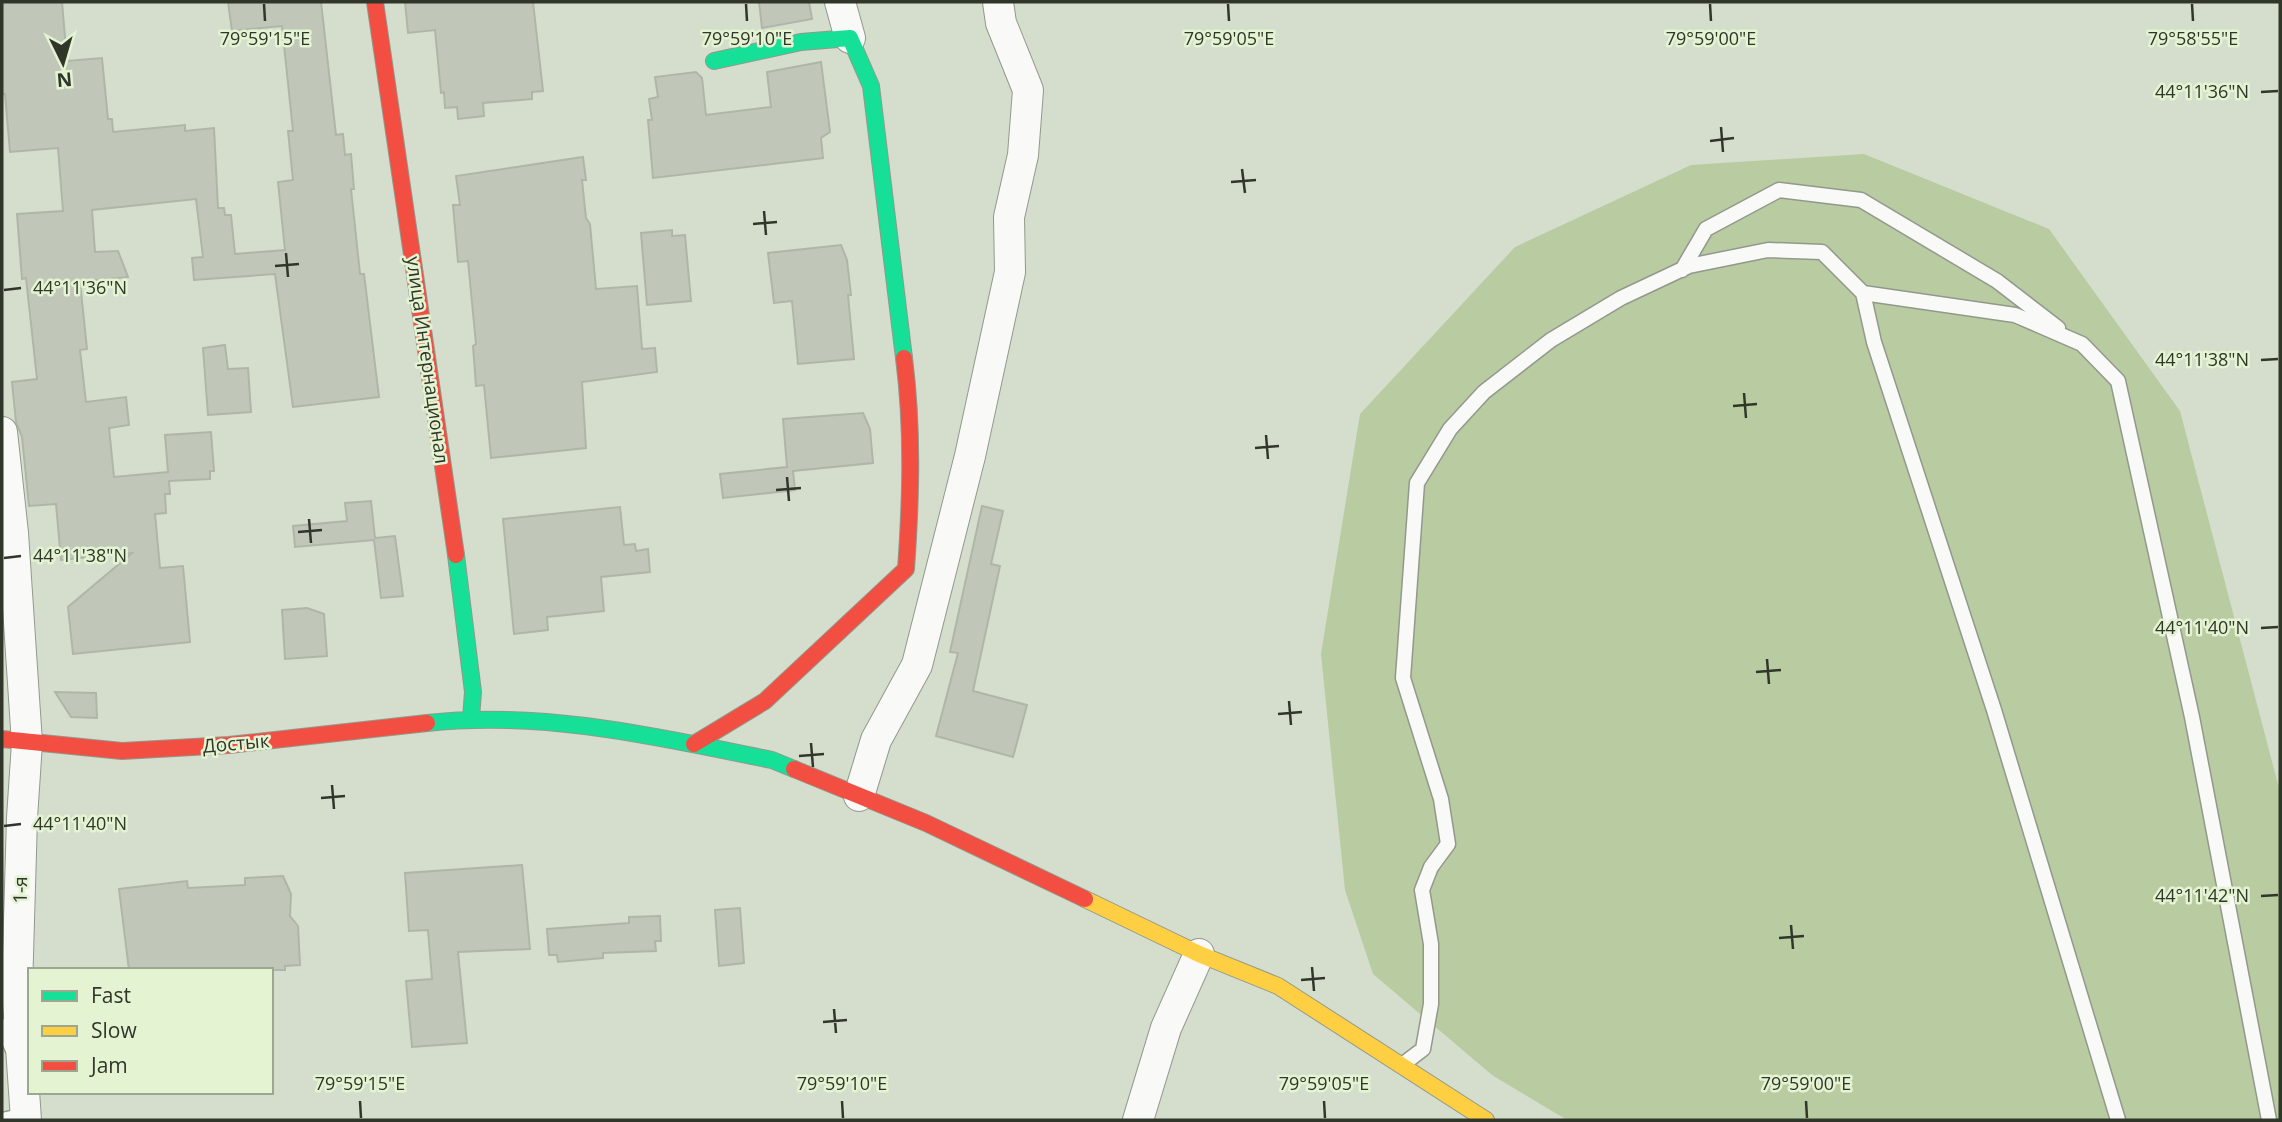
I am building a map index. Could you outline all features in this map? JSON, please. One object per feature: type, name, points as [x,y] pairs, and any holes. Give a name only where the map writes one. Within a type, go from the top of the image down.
[{"type":"street","name":"улица Интернационал","points":[[375,2],[462,598],[473,692],[471,718]]},
{"type":"street","points":[[694,744],[765,701],[906,569],[911,502],[909,399],[871,86],[850,38],[840,2]]},
{"type":"street","points":[[859,796],[876,740],[917,665],[970,456],[1010,272],[1009,217],[1023,155],[1028,90],[1001,23],[998,2]]},
{"type":"street","points":[[714,61],[801,42],[850,38]]},
{"type":"street","name":"1-я","points":[[2,432],[13,533],[15,741],[22,818],[17,989],[23,1070],[14,1116]]},
{"type":"street","name":"Достык","points":[[15,741],[135,751],[229,745],[471,718],[621,729],[772,760],[926,823],[1199,954],[1278,986],[1486,1120]]},
{"type":"street","points":[[1138,1120],[1166,1028],[1199,954]]},
{"type":"lane","points":[[1682,270],[1706,229],[1779,190],[1861,200],[1997,281],[2076,341],[2118,381],[2192,717],[2269,1120]]},
{"type":"lane","points":[[1401,1066],[1423,1049],[1431,1004],[1431,944],[1422,890],[1431,867],[1448,844],[1441,799],[1403,678],[1417,483],[1450,429],[1484,392],[1551,340],[1621,298],[1682,270],[1768,250],[1822,252],[1863,293],[1874,342],[2002,735],[2118,1120]]},
{"type":"lane","points":[[1863,293],[2015,315],[2076,341]]},
{"type":"lane","points":[[2,1026],[23,1070]]},
{"type":"green space","points":[[1864,154],[2049,229],[2180,411],[2280,792],[2280,1120],[1567,1120],[1492,1075],[1373,974],[1345,890],[1321,654],[1360,414],[1515,247],[1691,165]]},
{"type":"building","points":[[2,2],[62,2],[67,61],[102,58],[108,119],[112,119],[113,132],[185,125],[185,131],[214,128],[218,208],[224,208],[225,215],[231,215],[235,254],[285,250],[278,182],[293,180],[288,131],[293,131],[282,26],[232,31],[228,2],[321,2],[336,135],[343,134],[345,155],[351,154],[354,189],[351,189],[360,274],[364,274],[379,397],[293,407],[275,274],[194,280],[192,258],[203,257],[196,199],[92,210],[95,252],[118,251],[128,277],[80,282],[87,349],[80,350],[86,402],[126,397],[129,425],[109,428],[114,477],[168,472],[165,435],[211,432],[214,471],[210,471],[210,479],[169,481],[170,494],[165,494],[166,513],[155,514],[160,568],[183,566],[190,642],[73,654],[68,607],[132,553],[61,560],[56,504],[29,506],[22,437],[16,422],[12,382],[37,379],[26,278],[22,279],[17,214],[63,211],[58,148],[10,152],[5,94],[2,94]]},
{"type":"building","points":[[405,2],[533,2],[543,91],[532,92],[532,99],[483,103],[484,116],[458,119],[457,107],[445,108],[444,92],[441,93],[435,30],[408,33]]},
{"type":"building","points":[[759,2],[809,2],[812,19],[762,28]]},
{"type":"building","points":[[821,62],[830,132],[821,138],[823,158],[653,178],[648,120],[652,120],[649,99],[658,97],[655,77],[696,72],[702,78],[706,115],[771,107],[767,72]]},
{"type":"building","points":[[583,157],[586,180],[582,180],[586,218],[590,224],[596,289],[637,286],[642,349],[655,348],[657,372],[582,382],[586,448],[491,458],[484,385],[476,386],[473,346],[476,344],[468,261],[458,262],[453,205],[460,205],[456,176]]},
{"type":"building","points":[[672,230],[672,236],[685,235],[691,301],[647,305],[641,233]]},
{"type":"building","points":[[841,245],[847,260],[851,295],[848,295],[854,359],[798,364],[792,301],[774,303],[768,253]]},
{"type":"building","points":[[225,345],[228,369],[248,368],[251,412],[208,415],[203,348]]},
{"type":"building","points":[[863,413],[870,429],[873,463],[793,471],[795,490],[723,498],[720,474],[787,467],[783,419]]},
{"type":"building","points":[[371,501],[375,538],[395,536],[403,596],[381,598],[374,540],[295,547],[293,526],[347,521],[345,503]]},
{"type":"building","points":[[982,506],[1003,511],[991,564],[1000,566],[973,691],[1027,705],[1013,757],[936,736],[958,653],[950,652]]},
{"type":"building","points":[[620,507],[624,545],[635,544],[636,551],[648,549],[650,572],[601,577],[604,611],[547,617],[548,630],[514,634],[503,519]]},
{"type":"building","points":[[307,608],[324,614],[327,656],[285,659],[282,610]]},
{"type":"building","points":[[55,692],[96,693],[97,718],[71,717]]},
{"type":"building","points":[[522,865],[530,949],[458,952],[467,1043],[412,1047],[406,981],[432,979],[428,930],[409,931],[405,873]]},
{"type":"building","points":[[283,876],[291,894],[290,916],[298,926],[300,965],[285,966],[285,970],[129,968],[119,889],[187,881],[188,888],[245,885],[245,878]]},
{"type":"building","points":[[740,908],[744,963],[719,966],[715,910]]},
{"type":"building","points":[[660,916],[661,941],[655,941],[656,951],[603,953],[603,958],[558,962],[557,955],[549,955],[547,929],[629,923],[629,917]]},
{"type":"traffic: fast","points":[[714,61],[801,42],[850,38],[871,86],[904,358]]},
{"type":"traffic: fast","points":[[456,555],[473,692],[471,718]]},
{"type":"traffic: fast","points":[[427,723],[514,720],[601,728],[772,760],[794,769]]},
{"type":"traffic: slow","points":[[1085,899],[1199,954],[1278,986],[1486,1120]]},
{"type":"traffic: jam","points":[[375,2],[456,555]]},
{"type":"traffic: jam","points":[[694,744],[765,701],[906,569],[910,463],[904,358]]},
{"type":"traffic: jam","points":[[2,739],[122,751],[229,745],[427,723]]},
{"type":"traffic: jam","points":[[794,769],[926,823],[1085,899]]}]
